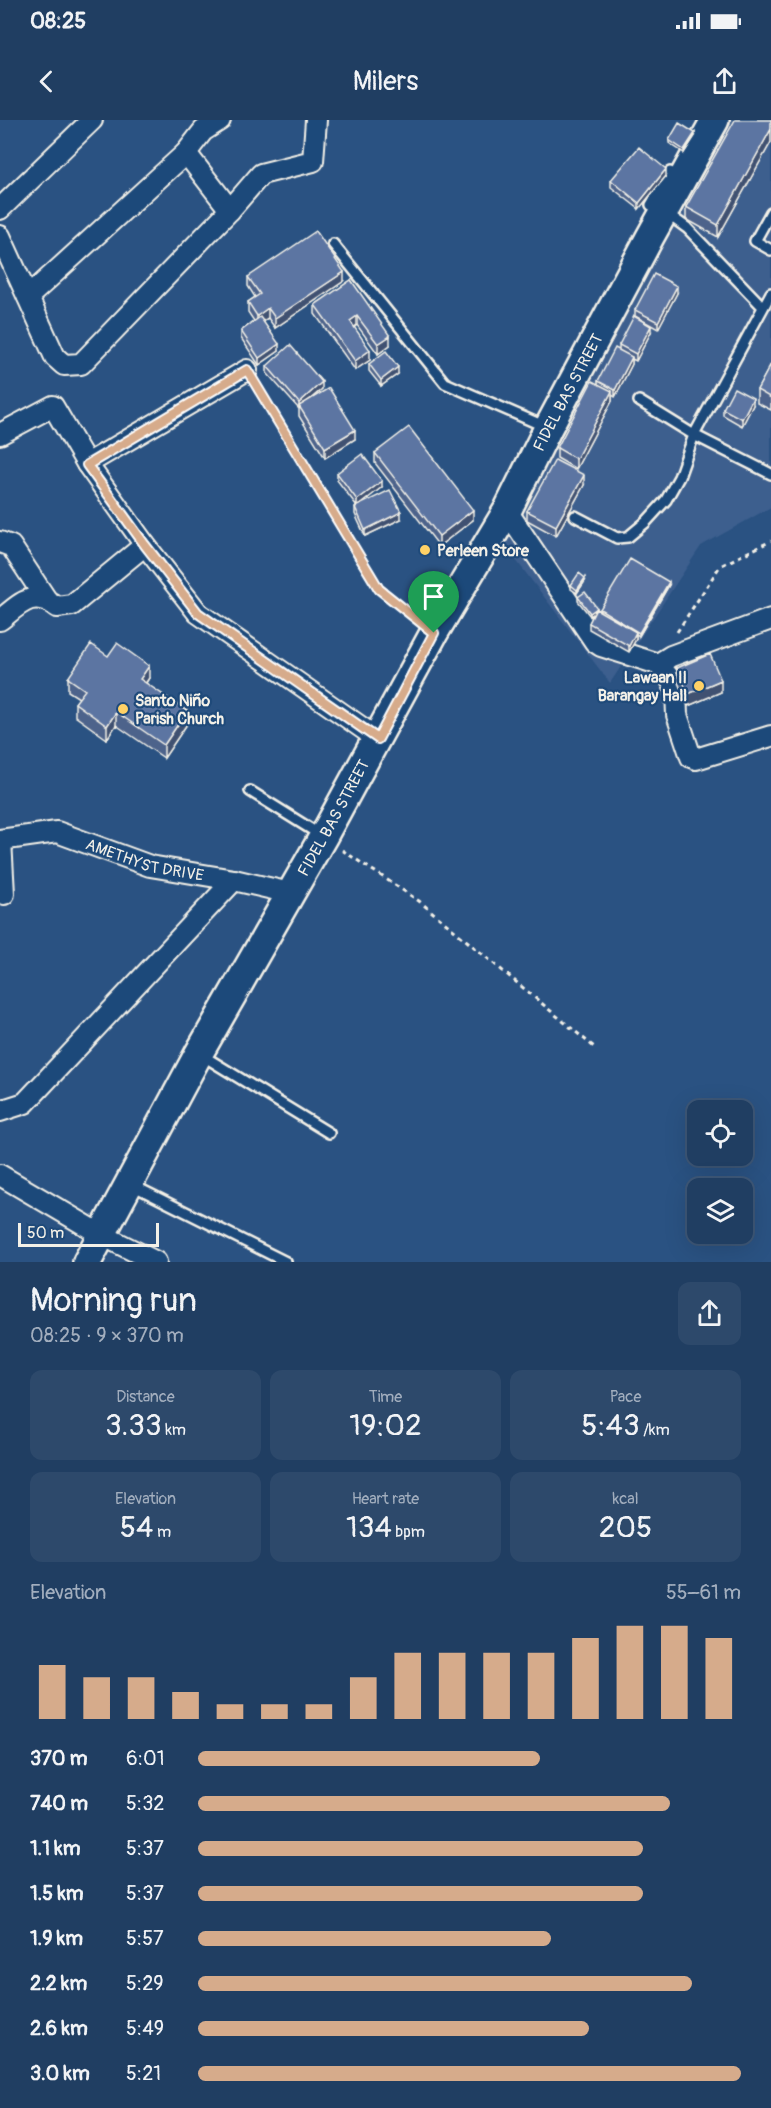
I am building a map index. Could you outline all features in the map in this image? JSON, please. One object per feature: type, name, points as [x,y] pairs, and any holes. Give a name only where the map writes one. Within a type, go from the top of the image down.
[{"type":"street","points":[[0,209],[92,120]]},
{"type":"street","points":[[28,297],[186,153],[197,126],[220,120]]},
{"type":"street","points":[[0,236],[57,361],[64,365],[81,364],[230,210],[261,174],[313,161],[316,120]]},
{"type":"street","name":"FIDEL BAS STREET","points":[[87,1262],[199,1053],[378,739],[434,633],[507,511],[657,208],[681,180],[708,123]]},
{"type":"street","points":[[186,153],[230,210]]},
{"type":"street","points":[[87,465],[247,370]]},
{"type":"street","points":[[0,434],[53,406],[87,465],[198,613],[378,739]]},
{"type":"street","points":[[507,511],[595,642],[601,646],[664,660],[771,619]]},
{"type":"street","points":[[0,542],[11,546],[46,599],[57,607],[72,605],[145,545]]},
{"type":"street","points":[[0,620],[31,598],[46,599]]},
{"type":"street","points":[[664,660],[676,692],[677,715],[691,757],[696,759],[771,736]]},
{"type":"street","name":"AMETHYST DRIVE","points":[[1,840],[57,832],[150,866],[234,880],[290,894]]},
{"type":"street","points":[[1,840],[4,894]]},
{"type":"street","points":[[0,1111],[25,1103],[234,880]]},
{"type":"street","points":[[0,1175],[102,1235],[156,1262]]},
{"type":"lane","points":[[657,208],[687,228],[763,307]]},
{"type":"lane","points":[[771,212],[755,241],[771,250]]},
{"type":"lane","points":[[333,244],[445,384],[548,428]]},
{"type":"lane","points":[[575,516],[607,535],[617,538],[628,537],[646,522],[666,500],[679,477],[694,435],[771,293]]},
{"type":"lane","points":[[639,401],[694,435],[771,474]]},
{"type":"lane","points":[[250,791],[323,837]]},
{"type":"lane","points":[[199,1053],[329,1133]]},
{"type":"lane","points":[[128,1183],[286,1262]]},
{"type":"path","points":[[247,370],[379,589],[434,633]]},
{"type":"path","points":[[664,660],[670,646],[720,566],[771,541]]},
{"type":"path","points":[[323,837],[419,901],[594,1047]]},
{"type":"shaded area","points":[[731,120],[771,120],[771,507],[701,546],[610,683],[499,538]]},
{"type":"building","points":[[735,120],[771,120],[771,129],[718,225],[686,207]]},
{"type":"building","points":[[679,123],[695,133],[684,150],[669,140]]},
{"type":"building","points":[[639,147],[666,169],[639,203],[611,180]]},
{"type":"building","points":[[316,231],[344,272],[275,318],[268,308],[257,316],[248,302],[260,294],[248,277]]},
{"type":"building","points":[[654,274],[677,286],[658,322],[635,310]]},
{"type":"building","points":[[351,280],[390,336],[378,344],[357,316],[350,321],[370,350],[355,361],[315,305]]},
{"type":"building","points":[[634,316],[651,326],[636,354],[619,345]]},
{"type":"building","points":[[260,317],[279,344],[259,358],[241,331]]},
{"type":"building","points":[[290,345],[322,382],[299,403],[267,366]]},
{"type":"building","points":[[615,348],[632,357],[615,390],[598,381]]},
{"type":"building","points":[[386,351],[398,367],[381,380],[369,364]]},
{"type":"building","points":[[771,364],[771,398],[757,390]]},
{"type":"building","points":[[592,381],[612,391],[576,459],[557,448]]},
{"type":"building","points":[[329,388],[355,430],[325,448],[299,406]]},
{"type":"building","points":[[734,388],[753,398],[742,419],[723,409]]},
{"type":"building","points":[[409,427],[473,510],[439,536],[375,453]]},
{"type":"building","points":[[362,454],[382,481],[357,500],[337,473]]},
{"type":"building","points":[[555,460],[584,475],[556,526],[527,511]]},
{"type":"building","points":[[390,490],[401,512],[365,530],[355,507]]},
{"type":"building","points":[[630,559],[669,582],[639,633],[600,609]]},
{"type":"building","points":[[579,573],[585,578],[577,590],[571,585]]},
{"type":"building","points":[[585,592],[597,608],[590,613],[578,597]]},
{"type":"building","points":[[596,609],[636,632],[629,646],[589,623]]},
{"type":"building","name":"Santo Niño Parish Church","points":[[117,643],[149,666],[140,679],[187,711],[164,745],[116,712],[107,726],[75,703],[85,690],[68,678],[91,644],[108,656]]},
{"type":"building","points":[[710,654],[721,680],[688,694],[677,668]]},
{"type":"place","name":"Perleen Store","points":[[425,550]]},
{"type":"place","name":"Lawaan II Barangay Hall","points":[[699,686]]},
{"type":"place","name":"Santo Niño Parish Church","points":[[123,709]]},
{"type":"route","points":[[247,370],[379,589],[434,633],[378,739],[198,613],[87,465],[247,370]]}]
